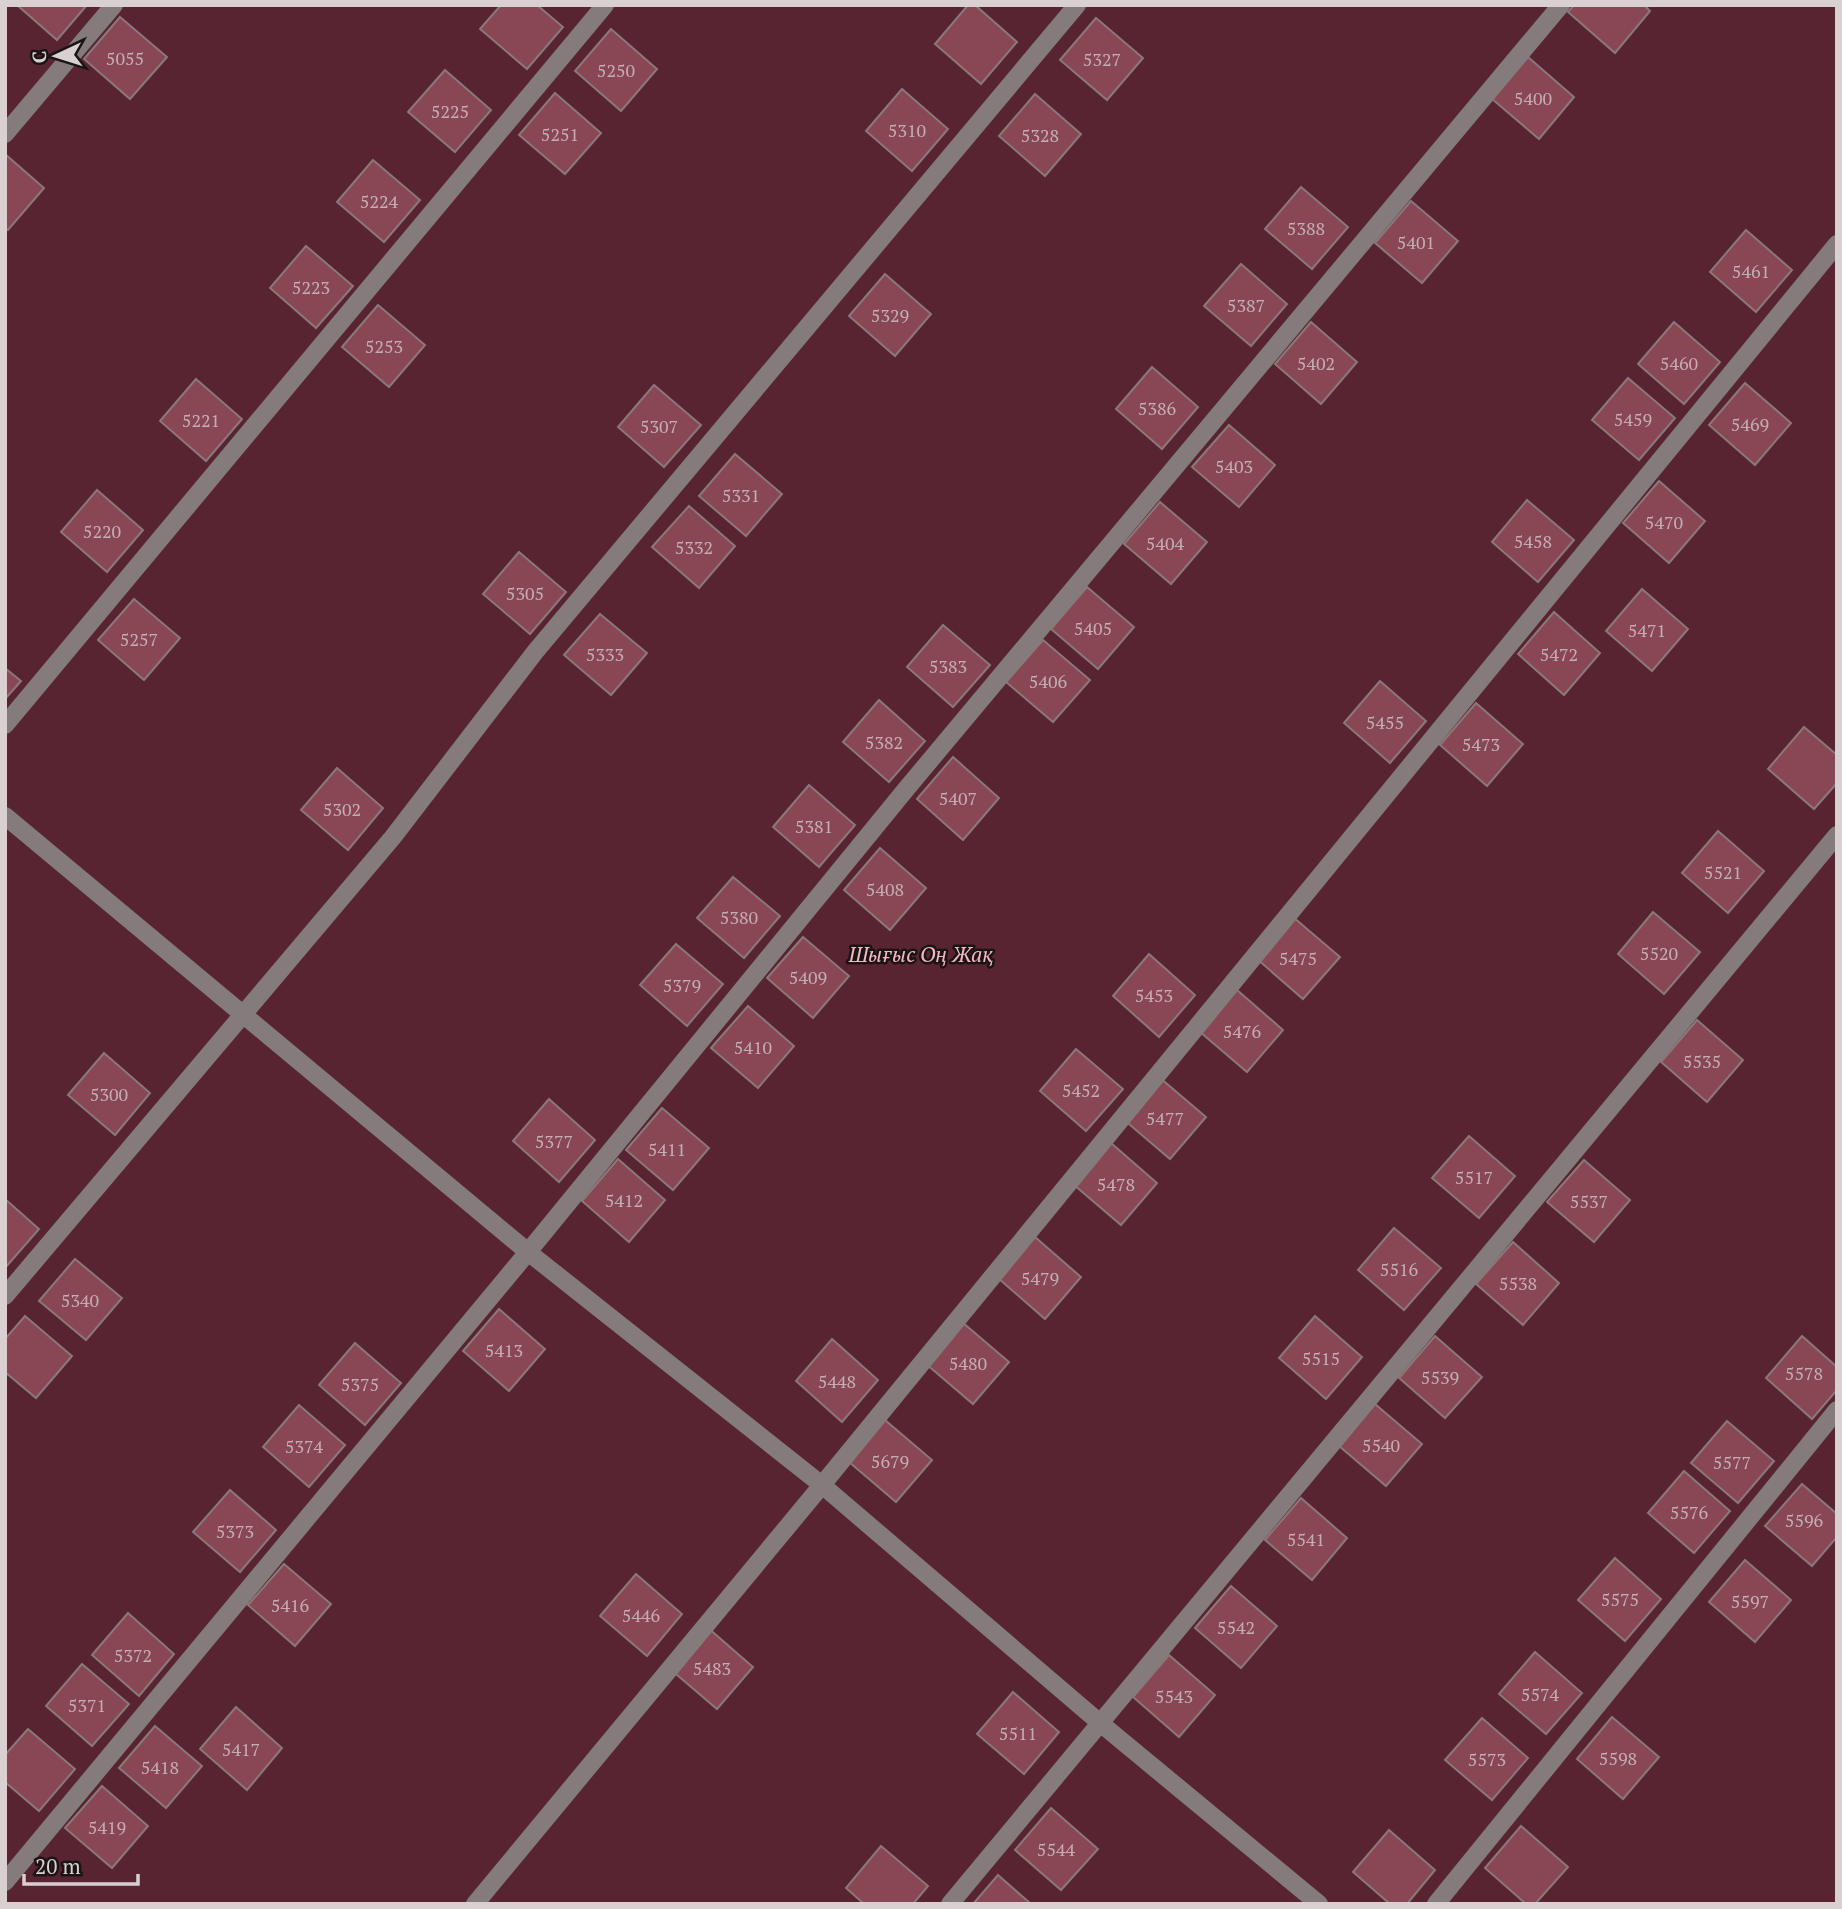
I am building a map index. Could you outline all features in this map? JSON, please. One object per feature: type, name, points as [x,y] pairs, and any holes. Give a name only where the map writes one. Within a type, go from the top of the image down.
[{"type":"lane","points":[[5,134],[114,5]]},
{"type":"lane","points":[[5,725],[605,5]]},
{"type":"lane","points":[[5,1296],[240,1014],[393,837],[535,652],[1077,5]]},
{"type":"lane","points":[[5,1882],[528,1252],[907,788],[1561,5]]},
{"type":"lane","points":[[475,1904],[822,1485],[1837,244]]},
{"type":"lane","points":[[5,816],[528,1252],[822,1485],[1099,1722],[1319,1904]]},
{"type":"lane","points":[[950,1904],[1837,835]]},
{"type":"lane","points":[[1436,1904],[1837,1410]]},
{"type":"green space","name":"Шығыс Оң Жақ","points":[[5,5],[1837,5],[1837,1904],[5,1904]]},
{"type":"building","points":[[17,5],[87,5],[57,40]]},
{"type":"building","points":[[501,5],[537,5],[563,27],[527,69],[480,29]]},
{"type":"building","points":[[968,5],[975,5],[1017,42],[981,84],[935,44]]},
{"type":"building","points":[[1574,5],[1644,5],[1650,11],[1615,53],[1568,12]]},
{"type":"building","points":[[120,17],[167,57],[130,99],[84,59]]},
{"type":"building","points":[[1096,18],[1143,58],[1107,100],[1060,60]]},
{"type":"building","points":[[611,29],[657,69],[621,111],[575,71]]},
{"type":"building","points":[[1528,57],[1574,97],[1539,139],[1492,99]]},
{"type":"building","points":[[445,70],[491,110],[455,152],[408,112]]},
{"type":"building","points":[[902,89],[948,129],[912,171],[866,131]]},
{"type":"building","points":[[555,93],[601,133],[565,174],[519,135]]},
{"type":"building","points":[[1035,94],[1081,134],[1045,176],[999,136]]},
{"type":"building","points":[[5,154],[44,188],[8,230],[5,228]]},
{"type":"building","points":[[373,160],[420,200],[384,242],[337,202]]},
{"type":"building","points":[[1301,187],[1348,227],[1312,269],[1265,229]]},
{"type":"building","points":[[1411,201],[1458,241],[1422,283],[1375,243]]},
{"type":"building","points":[[1746,230],[1792,270],[1756,312],[1710,272]]},
{"type":"building","points":[[306,246],[353,286],[316,328],[270,288]]},
{"type":"building","points":[[1241,264],[1287,304],[1251,346],[1204,306]]},
{"type":"building","points":[[885,274],[931,314],[895,356],[849,316]]},
{"type":"building","points":[[378,305],[425,345],[389,387],[342,347]]},
{"type":"building","points":[[1311,322],[1357,362],[1321,404],[1275,364]]},
{"type":"building","points":[[1674,322],[1720,362],[1684,404],[1638,364]]},
{"type":"building","points":[[1152,367],[1198,407],[1162,449],[1116,409]]},
{"type":"building","points":[[1628,378],[1675,418],[1639,460],[1592,420]]},
{"type":"building","points":[[196,379],[242,419],[206,461],[160,421]]},
{"type":"building","points":[[1745,383],[1791,423],[1755,465],[1709,425]]},
{"type":"building","points":[[654,385],[701,425],[664,467],[618,427]]},
{"type":"building","points":[[1229,425],[1275,465],[1239,507],[1192,467]]},
{"type":"building","points":[[735,454],[782,494],[746,536],[699,496]]},
{"type":"building","points":[[1659,481],[1705,521],[1669,563],[1623,523]]},
{"type":"building","points":[[97,490],[143,530],[107,572],[61,532]]},
{"type":"building","points":[[1527,500],[1574,540],[1538,582],[1492,542]]},
{"type":"building","points":[[1160,502],[1207,542],[1171,584],[1124,544]]},
{"type":"building","points":[[689,506],[735,546],[699,588],[652,547]]},
{"type":"building","points":[[519,552],[566,592],[530,634],[483,594]]},
{"type":"building","points":[[1087,587],[1134,627],[1098,669],[1051,629]]},
{"type":"building","points":[[1642,589],[1688,629],[1652,671],[1606,631]]},
{"type":"building","points":[[134,599],[180,638],[144,680],[98,640]]},
{"type":"building","points":[[1554,612],[1600,653],[1564,695],[1518,654]]},
{"type":"building","points":[[600,614],[647,653],[611,695],[564,655]]},
{"type":"building","points":[[943,625],[990,665],[953,707],[907,667]]},
{"type":"building","points":[[1043,640],[1090,680],[1053,722],[1006,682]]},
{"type":"building","points":[[5,668],[21,681],[5,699]]},
{"type":"building","points":[[1380,681],[1426,721],[1390,763],[1344,723]]},
{"type":"building","points":[[879,700],[925,741],[889,782],[843,742]]},
{"type":"building","points":[[1476,703],[1523,744],[1487,786],[1440,745]]},
{"type":"building","points":[[1804,727],[1837,755],[1837,783],[1814,809],[1768,769]]},
{"type":"building","points":[[953,757],[999,798],[963,840],[917,799]]},
{"type":"building","points":[[337,768],[383,808],[348,850],[301,810]]},
{"type":"building","points":[[809,785],[855,825],[819,867],[773,827]]},
{"type":"building","points":[[1718,831],[1764,871],[1728,913],[1682,873]]},
{"type":"building","points":[[880,848],[926,888],[890,930],[844,890]]},
{"type":"building","points":[[733,877],[780,916],[744,958],[697,918]]},
{"type":"building","points":[[1653,912],[1700,952],[1664,994],[1618,954]]},
{"type":"building","points":[[1293,917],[1340,957],[1303,999],[1257,959]]},
{"type":"building","points":[[803,937],[849,976],[813,1018],[767,978]]},
{"type":"building","points":[[676,944],[723,984],[687,1026],[640,985]]},
{"type":"building","points":[[1149,954],[1195,995],[1159,1037],[1113,996]]},
{"type":"building","points":[[1237,990],[1283,1030],[1247,1072],[1200,1032]]},
{"type":"building","points":[[748,1006],[794,1046],[758,1088],[711,1048]]},
{"type":"building","points":[[1697,1020],[1743,1060],[1707,1102],[1661,1062]]},
{"type":"building","points":[[1076,1049],[1123,1089],[1086,1131],[1040,1091]]},
{"type":"building","points":[[104,1053],[150,1093],[115,1135],[68,1095]]},
{"type":"building","points":[[1159,1077],[1206,1117],[1170,1159],[1123,1119]]},
{"type":"building","points":[[549,1099],[595,1140],[559,1182],[513,1141]]},
{"type":"building","points":[[662,1108],[709,1148],[673,1190],[626,1150]]},
{"type":"building","points":[[1469,1136],[1515,1176],[1479,1218],[1432,1178]]},
{"type":"building","points":[[1111,1143],[1157,1183],[1121,1225],[1074,1185]]},
{"type":"building","points":[[618,1159],[665,1200],[629,1242],[582,1201]]},
{"type":"building","points":[[1584,1160],[1630,1200],[1594,1242],[1547,1202]]},
{"type":"building","points":[[5,1199],[39,1229],[5,1268]]},
{"type":"building","points":[[1394,1228],[1441,1268],[1404,1310],[1358,1270]]},
{"type":"building","points":[[1035,1237],[1081,1277],[1045,1319],[999,1279]]},
{"type":"building","points":[[1513,1242],[1559,1283],[1523,1325],[1476,1284]]},
{"type":"building","points":[[75,1259],[122,1298],[86,1340],[39,1301]]},
{"type":"building","points":[[499,1309],[545,1349],[509,1391],[463,1351]]},
{"type":"building","points":[[25,1316],[72,1356],[36,1398],[5,1372],[5,1339]]},
{"type":"building","points":[[1315,1316],[1362,1357],[1326,1399],[1279,1358]]},
{"type":"building","points":[[962,1322],[1009,1362],[973,1404],[926,1364]]},
{"type":"building","points":[[1435,1336],[1482,1377],[1445,1418],[1399,1378]]},
{"type":"building","points":[[1802,1336],[1837,1367],[1837,1390],[1812,1419],[1766,1378]]},
{"type":"building","points":[[832,1339],[878,1380],[842,1422],[796,1381]]},
{"type":"building","points":[[355,1343],[401,1383],[365,1425],[319,1385]]},
{"type":"building","points":[[1375,1404],[1422,1444],[1386,1486],[1339,1446]]},
{"type":"building","points":[[299,1405],[345,1445],[309,1487],[263,1447]]},
{"type":"building","points":[[885,1420],[932,1460],[896,1502],[849,1462]]},
{"type":"building","points":[[1727,1421],[1774,1461],[1738,1503],[1691,1463]]},
{"type":"building","points":[[1684,1471],[1730,1511],[1694,1553],[1648,1513]]},
{"type":"building","points":[[1802,1484],[1837,1514],[1837,1537],[1812,1566],[1765,1526]]},
{"type":"building","points":[[230,1490],[276,1530],[240,1572],[193,1532]]},
{"type":"building","points":[[1301,1498],[1347,1538],[1312,1580],[1265,1540]]},
{"type":"building","points":[[1615,1558],[1661,1599],[1625,1641],[1578,1600]]},
{"type":"building","points":[[1745,1560],[1791,1600],[1755,1642],[1709,1602]]},
{"type":"building","points":[[284,1564],[331,1604],[295,1646],[248,1605]]},
{"type":"building","points":[[636,1574],[682,1614],[647,1656],[600,1616]]},
{"type":"building","points":[[1231,1586],[1277,1626],[1241,1668],[1195,1628]]},
{"type":"building","points":[[128,1613],[174,1654],[139,1696],[92,1655]]},
{"type":"building","points":[[707,1627],[753,1667],[717,1709],[670,1669]]},
{"type":"building","points":[[1535,1652],[1582,1693],[1546,1734],[1499,1694]]},
{"type":"building","points":[[1169,1655],[1215,1695],[1179,1737],[1133,1697]]},
{"type":"building","points":[[82,1664],[129,1704],[92,1746],[46,1706]]},
{"type":"building","points":[[1013,1692],[1059,1732],[1024,1774],[977,1734]]},
{"type":"building","points":[[236,1707],[282,1748],[247,1790],[200,1749]]},
{"type":"building","points":[[1612,1717],[1659,1757],[1623,1799],[1577,1759]]},
{"type":"building","points":[[1482,1718],[1528,1758],[1492,1800],[1445,1760]]},
{"type":"building","points":[[155,1726],[202,1766],[166,1808],[119,1768]]},
{"type":"building","points":[[28,1729],[75,1769],[39,1811],[5,1782],[5,1755]]},
{"type":"building","points":[[102,1786],[148,1826],[112,1868],[65,1828]]},
{"type":"building","points":[[1051,1808],[1098,1849],[1061,1890],[1015,1850]]},
{"type":"building","points":[[1521,1826],[1568,1867],[1535,1904],[1526,1904],[1485,1868]]},
{"type":"building","points":[[1389,1830],[1435,1870],[1407,1904],[1390,1904],[1353,1872]]},
{"type":"building","points":[[881,1846],[928,1886],[913,1904],[864,1904],[846,1888]]},
{"type":"building","points":[[998,1875],[1031,1904],[973,1904]]}]
